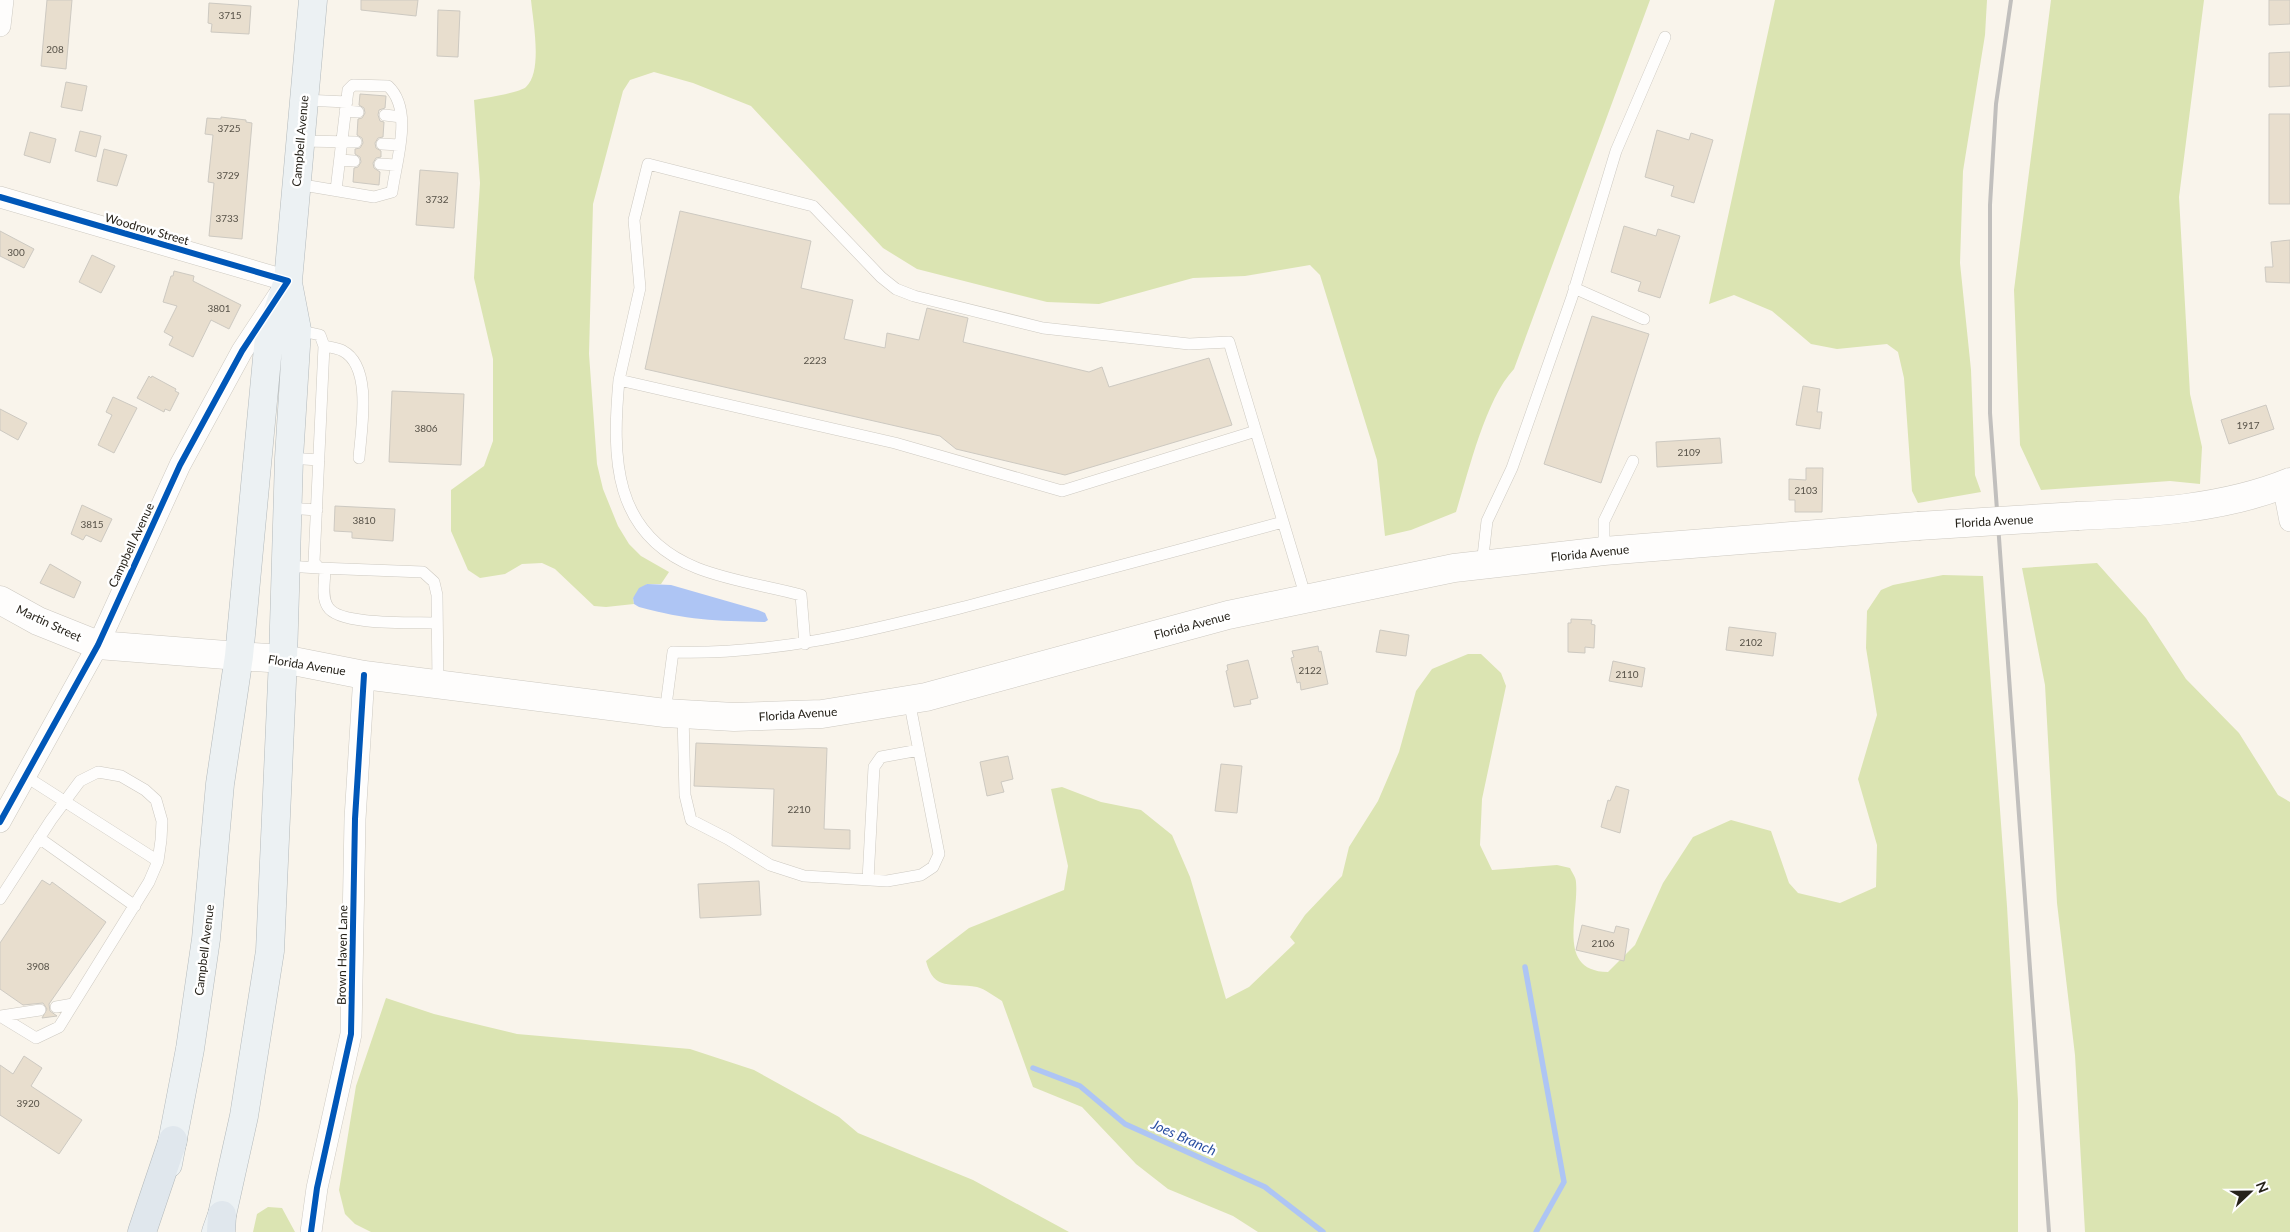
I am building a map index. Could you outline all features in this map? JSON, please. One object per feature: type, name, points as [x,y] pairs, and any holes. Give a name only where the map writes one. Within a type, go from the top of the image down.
[{"type":"highway","points":[[142,1232],[173,1140]]},
{"type":"main road","name":"Campbell Avenue","points":[[154,1232],[190,1049],[206,939],[220,784],[239,656],[269,336],[288,281],[314,0]]},
{"type":"main road","name":"Campbell Avenue","points":[[220,1226],[244,1116],[270,951],[283,659],[284,566],[297,330],[288,281]]},
{"type":"main road","name":"Florida Avenue","points":[[98,645],[283,659],[364,675],[674,713],[734,717],[822,714],[926,697],[1228,616],[1306,598],[1482,565],[1604,551],[1918,526],[2123,514],[2222,502],[2286,483]]},
{"type":"main road","name":"Martin Street","points":[[0,600],[38,620],[98,645]]},
{"type":"street","points":[[0,26],[3,0]]},
{"type":"street","name":"Woodrow Street","points":[[0,198],[288,281]]},
{"type":"street","name":"Campbell Avenue","points":[[0,822],[98,645],[180,465],[242,351],[288,281]]},
{"type":"street","points":[[2286,483],[2290,521]]},
{"type":"street","name":"Brown Haven Lane","points":[[311,1232],[317,1188],[352,1034],[355,819],[364,675]]},
{"type":"lane","points":[[1482,565],[1487,521],[1512,468],[1574,288],[1616,151],[1665,36]]},
{"type":"lane","points":[[297,184],[374,197],[384,196],[392,192],[401,117],[394,91],[388,86],[352,85],[348,90],[336,190]]},
{"type":"lane","points":[[304,100],[346,106],[358,112]]},
{"type":"lane","points":[[385,115],[401,117]]},
{"type":"lane","points":[[300,141],[356,142]]},
{"type":"lane","points":[[382,144],[399,145]]},
{"type":"lane","points":[[340,160],[354,161]]},
{"type":"lane","points":[[380,164],[396,165]]},
{"type":"lane","points":[[805,644],[801,595],[698,568],[668,552],[643,528],[624,494],[619,476],[615,440],[619,380],[640,288],[634,220],[648,164],[813,206],[888,283],[914,296],[1043,328],[1190,344],[1229,342],[1306,598]]},
{"type":"lane","points":[[1574,288],[1644,319]]},
{"type":"lane","points":[[297,330],[320,334],[324,346],[314,562],[322,568],[324,594],[328,607],[338,616],[355,620],[437,623]]},
{"type":"lane","points":[[324,346],[343,350],[353,359],[361,374],[359,458]]},
{"type":"lane","points":[[619,380],[894,443],[1062,491],[1256,432]]},
{"type":"lane","points":[[289,458],[319,460]]},
{"type":"lane","points":[[1604,551],[1604,521],[1633,461]]},
{"type":"lane","points":[[287,508],[316,510]]},
{"type":"lane","points":[[908,700],[939,854],[933,867],[921,875],[886,881],[804,876],[770,865],[728,839],[691,820],[685,795],[674,713],[673,652],[740,652],[805,644],[855,634],[1034,589],[1283,522]]},
{"type":"lane","points":[[284,566],[423,572],[434,582],[437,595],[438,684]]},
{"type":"lane","points":[[868,880],[874,767],[881,757],[918,750]]},
{"type":"lane","points":[[0,899],[39,838],[80,781],[98,772],[121,776],[145,790],[156,800],[162,820],[158,861],[135,906],[59,1027],[36,1038],[1,1016]]},
{"type":"lane","points":[[25,776],[158,861]]},
{"type":"lane","points":[[39,838],[135,906]]},
{"type":"lane","points":[[56,1007],[73,1004]]},
{"type":"lane","points":[[1,1016],[40,1010]]},
{"type":"green space","points":[[531,0],[1650,0],[1514,369],[1504,382],[1486,417],[1456,512],[1411,530],[1385,536],[1377,460],[1320,275],[1310,265],[1245,276],[1193,278],[1099,304],[1047,302],[917,269],[883,248],[751,106],[693,83],[654,72],[630,80],[623,91],[593,204],[589,354],[597,464],[603,489],[618,526],[629,544],[641,556],[669,572],[661,584],[647,584],[633,598],[634,604],[606,607],[594,606],[555,569],[542,563],[522,564],[505,574],[480,578],[468,570],[451,531],[451,490],[484,466],[493,441],[493,359],[474,278],[480,183],[474,100],[522,89],[531,80],[536,58],[536,46]]},
{"type":"green space","points":[[1775,0],[1987,0],[1985,35],[1963,171],[1960,263],[1971,370],[1975,475],[1981,492],[1918,503],[1912,491],[1904,378],[1898,352],[1887,344],[1837,349],[1811,344],[1772,311],[1734,295],[1709,304]]},
{"type":"green space","points":[[2051,0],[2204,0],[2179,197],[2190,394],[2202,447],[2200,484],[2170,481],[2041,490],[2020,445],[2014,290]]},
{"type":"green space","points":[[2097,563],[2146,618],[2186,679],[2239,733],[2278,795],[2290,802],[2290,1232],[2085,1232],[2075,1055],[2057,903],[2045,685],[2022,568]]},
{"type":"green space","points":[[1943,575],[1983,576],[2007,906],[2018,1101],[2018,1232],[1258,1232],[1233,1216],[1168,1189],[1136,1164],[1082,1107],[1033,1087],[1002,1001],[977,987],[939,982],[929,971],[926,961],[969,928],[1064,890],[1068,866],[1051,789],[1062,787],[1101,802],[1141,810],[1172,835],[1190,877],[1226,999],[1249,987],[1295,943],[1290,937],[1305,915],[1342,876],[1349,847],[1378,801],[1399,752],[1416,691],[1432,669],[1468,654],[1481,654],[1501,673],[1506,686],[1482,799],[1480,845],[1492,870],[1557,865],[1570,868],[1576,882],[1574,939],[1576,952],[1581,962],[1592,969],[1608,972],[1635,945],[1663,883],[1693,837],[1731,820],[1771,831],[1789,883],[1798,893],[1840,903],[1876,887],[1877,845],[1858,779],[1877,715],[1866,648],[1867,611],[1881,590],[1893,585]]},
{"type":"green space","points":[[386,998],[434,1014],[517,1034],[690,1049],[754,1070],[839,1117],[858,1133],[973,1180],[1069,1232],[371,1232],[355,1224],[345,1214],[339,1190],[356,1086]]},
{"type":"green space","points":[[268,1207],[282,1208],[295,1232],[253,1232],[257,1214]]},
{"type":"water","points":[[647,584],[671,585],[758,610],[765,613],[768,620],[765,622],[702,619],[672,615],[639,607],[634,604],[633,598],[639,588]]},
{"type":"building","points":[[47,0],[72,0],[66,69],[41,66]]},
{"type":"building","points":[[361,0],[418,0],[416,16],[361,10]]},
{"type":"building","points":[[2269,0],[2290,0],[2290,24],[2269,25]]},
{"type":"building","points":[[209,3],[251,6],[249,34],[211,32],[212,24],[208,23]]},
{"type":"building","points":[[438,10],[460,11],[458,57],[437,56]]},
{"type":"building","points":[[2290,52],[2290,86],[2269,87],[2269,53]]},
{"type":"building","points":[[66,82],[87,86],[82,111],[61,107]]},
{"type":"building","points":[[360,94],[386,96],[385,108],[379,110],[378,115],[380,121],[384,122],[383,137],[378,138],[375,143],[376,148],[381,151],[381,157],[376,158],[373,163],[374,168],[380,172],[379,185],[353,182],[354,168],[358,167],[361,162],[360,157],[355,154],[355,149],[360,148],[363,143],[362,138],[357,135],[358,119],[362,118],[365,113],[364,108],[359,105]]},
{"type":"building","points":[[2269,114],[2290,114],[2290,204],[2269,204]]},
{"type":"building","points":[[221,117],[246,120],[246,122],[252,123],[242,239],[209,236],[214,183],[208,182],[213,135],[205,134],[207,118],[221,119]]},
{"type":"building","points":[[1657,130],[1689,140],[1691,133],[1713,140],[1694,203],[1671,196],[1674,186],[1645,177]]},
{"type":"building","points":[[80,131],[101,136],[96,157],[75,151]]},
{"type":"building","points":[[30,132],[56,139],[50,163],[24,155]]},
{"type":"building","points":[[104,149],[127,155],[117,186],[97,181]]},
{"type":"building","points":[[420,170],[458,173],[454,228],[416,225]]},
{"type":"building","points":[[680,211],[811,241],[801,288],[853,300],[844,339],[885,348],[887,333],[919,340],[927,308],[968,318],[963,342],[1089,372],[1102,367],[1109,387],[1209,358],[1232,425],[1065,475],[956,449],[940,436],[645,369]]},
{"type":"building","points":[[1624,226],[1656,236],[1658,229],[1680,236],[1660,298],[1638,291],[1641,282],[1611,272]]},
{"type":"building","points":[[0,231],[34,249],[24,268],[0,256]]},
{"type":"building","points":[[2290,240],[2290,283],[2266,282],[2265,267],[2273,267],[2271,242]]},
{"type":"building","points":[[92,255],[115,266],[101,293],[79,282]]},
{"type":"building","points":[[174,271],[194,276],[193,281],[241,305],[229,329],[211,320],[193,357],[169,345],[173,337],[164,332],[177,306],[163,302]]},
{"type":"building","points":[[1592,316],[1649,334],[1601,483],[1544,464]]},
{"type":"building","points":[[149,376],[176,389],[175,391],[179,393],[170,411],[165,409],[164,412],[137,398]]},
{"type":"building","points":[[1803,386],[1820,389],[1817,412],[1822,412],[1820,429],[1796,425]]},
{"type":"building","points":[[392,391],[464,394],[461,465],[389,462]]},
{"type":"building","points":[[113,397],[137,408],[114,453],[98,445],[112,415],[106,412]]},
{"type":"building","points":[[2266,405],[2274,429],[2229,444],[2221,420]]},
{"type":"building","points":[[0,409],[27,423],[18,440],[0,430]]},
{"type":"building","points":[[1720,438],[1722,463],[1657,467],[1656,442]]},
{"type":"building","points":[[1806,468],[1823,468],[1822,512],[1795,512],[1795,500],[1789,500],[1789,479],[1806,480]]},
{"type":"building","points":[[82,505],[112,519],[101,542],[86,535],[83,540],[71,534]]},
{"type":"building","points":[[335,506],[395,509],[393,541],[352,538],[352,532],[334,531]]},
{"type":"building","points":[[50,564],[81,582],[74,598],[40,583]]},
{"type":"building","points":[[1571,619],[1592,620],[1591,624],[1595,625],[1594,648],[1585,647],[1585,653],[1568,652],[1568,623],[1571,623]]},
{"type":"building","points":[[1729,627],[1776,633],[1773,656],[1726,650]]},
{"type":"building","points":[[1380,630],[1409,635],[1406,656],[1376,652]]},
{"type":"building","points":[[1318,646],[1319,652],[1321,651],[1328,684],[1301,690],[1300,682],[1297,683],[1291,658],[1294,657],[1292,651]]},
{"type":"building","points":[[1248,660],[1258,698],[1250,700],[1251,704],[1234,707],[1226,671],[1228,670],[1227,665]]},
{"type":"building","points":[[1613,661],[1645,668],[1642,687],[1609,681]]},
{"type":"building","points":[[696,743],[827,748],[824,829],[850,830],[850,849],[772,846],[774,789],[694,786]]},
{"type":"building","points":[[1008,756],[1013,779],[1001,782],[1004,792],[987,796],[980,762]]},
{"type":"building","points":[[1221,764],[1242,766],[1237,813],[1215,811]]},
{"type":"building","points":[[1616,786],[1629,790],[1620,833],[1601,827],[1608,800],[1610,801]]},
{"type":"building","points":[[42,880],[50,885],[52,882],[106,922],[49,1004],[50,1011],[57,1016],[42,1018],[47,1009],[43,1003],[23,1005],[0,989],[0,943]]},
{"type":"building","points":[[759,881],[761,915],[700,918],[698,884]]},
{"type":"building","points":[[1582,925],[1614,933],[1616,926],[1629,929],[1624,961],[1576,950]]},
{"type":"building","points":[[24,1056],[42,1068],[31,1086],[82,1120],[59,1154],[0,1115],[0,1065],[13,1074]]},
{"type":"waterway","points":[[1525,967],[1564,1182],[1536,1232]]},
{"type":"waterway","name":"Joes Branch","points":[[1033,1068],[1080,1086],[1125,1124],[1265,1187],[1323,1232]]},
{"type":"railway","points":[[2011,0],[1996,104],[1990,205],[1990,413],[2049,1232]]},
{"type":"cycle path","points":[[0,197],[288,281],[242,351],[180,465],[98,645],[0,822]]},
{"type":"cycle path","points":[[311,1232],[317,1188],[351,1034],[355,819],[364,675]]}]
